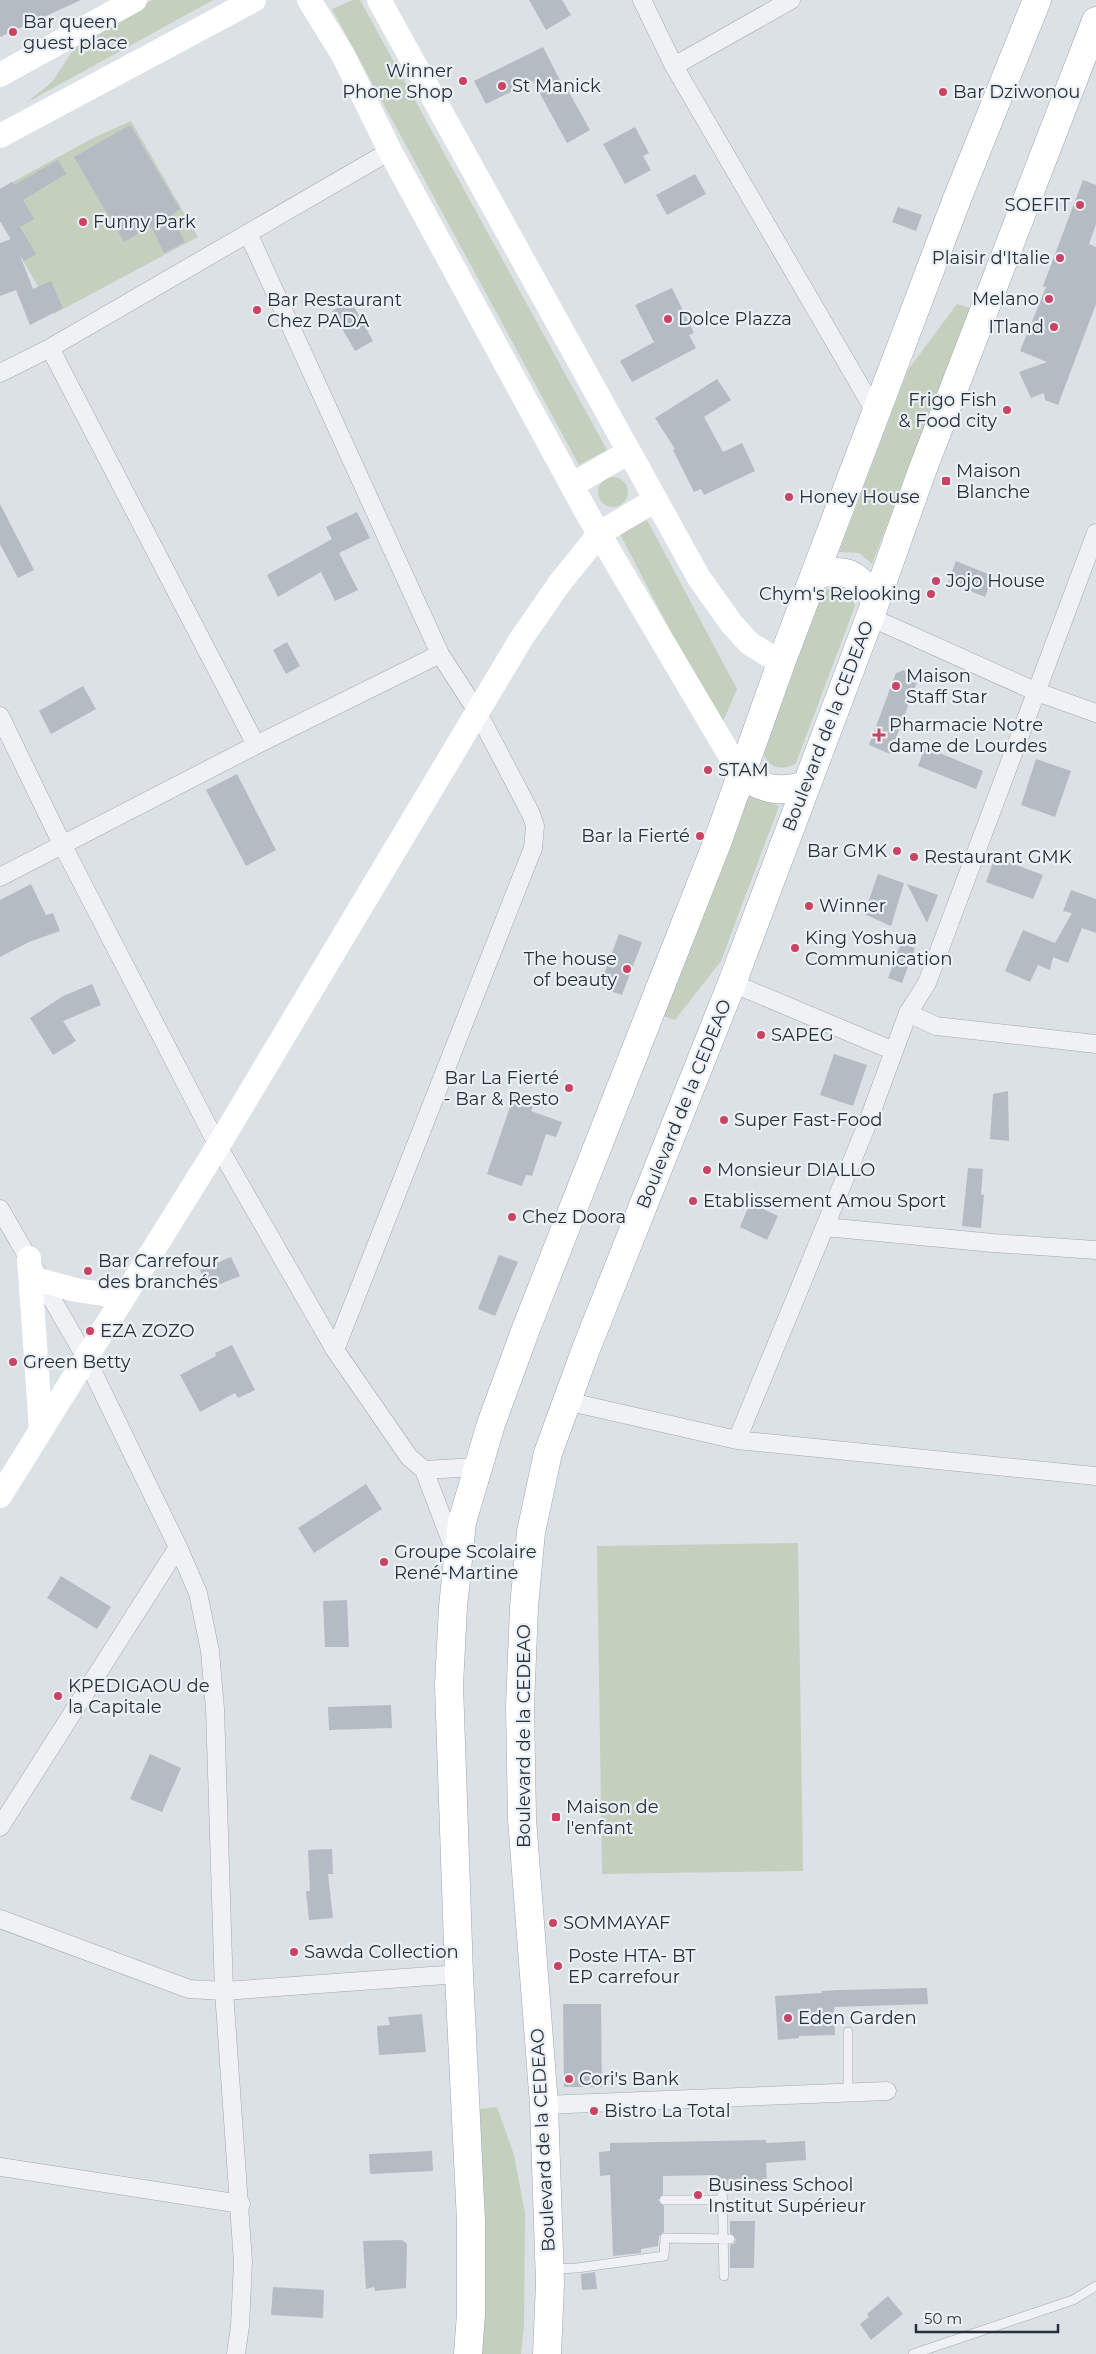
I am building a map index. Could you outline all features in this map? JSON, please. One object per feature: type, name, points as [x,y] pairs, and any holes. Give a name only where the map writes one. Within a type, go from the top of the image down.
[{"type":"main road","points":[[468,2354],[471,2314],[471,2220],[459,1974],[449,1685],[462,1522],[477,1467],[526,1326],[716,842],[781,663],[957,199],[1037,0]]},
{"type":"main road","name":"Boulevard de la CEDEAO","points":[[547,2354],[549,2269],[544,2105],[522,1827],[521,1664],[531,1532],[548,1454],[566,1401],[732,982],[922,471],[1096,22]]},
{"type":"main road","points":[[815,575],[834,570],[850,574],[863,582],[872,609]]},
{"type":"main road","points":[[742,773],[753,782],[772,789],[788,790],[805,786]]},
{"type":"street","points":[[0,75],[135,0]]},
{"type":"street","points":[[0,136],[254,0]]},
{"type":"street","points":[[310,0],[343,56],[390,151],[572,485],[729,754],[742,773]]},
{"type":"street","points":[[379,0],[699,578],[731,623],[749,643],[781,663]]},
{"type":"street","points":[[642,0],[674,66],[876,413]]},
{"type":"street","points":[[674,66],[792,0]]},
{"type":"street","points":[[0,373],[50,348],[390,151]]},
{"type":"street","points":[[248,233],[440,654],[478,713],[531,814],[535,826],[533,848],[335,1350]]},
{"type":"street","points":[[50,348],[256,745]]},
{"type":"street","points":[[572,485],[629,452]]},
{"type":"street","points":[[0,1496],[218,1146],[521,639],[559,584],[600,533],[655,500]]},
{"type":"street","points":[[737,1440],[825,1227],[908,1013],[927,983],[1096,533]]},
{"type":"street","points":[[872,609],[1037,692],[1096,713]]},
{"type":"street","points":[[0,877],[256,745],[440,654]]},
{"type":"street","points":[[0,716],[62,844],[218,1146],[335,1350],[409,1457],[424,1470],[458,1558]]},
{"type":"street","points":[[732,982],[894,1051]]},
{"type":"street","points":[[908,1013],[936,1026],[1096,1044]]},
{"type":"street","points":[[0,1209],[86,1358],[178,1547],[198,1593],[210,1651],[215,1709],[224,1991],[241,2204],[243,2262],[240,2326],[236,2354]]},
{"type":"street","points":[[825,1227],[993,1243],[1096,1250]]},
{"type":"street","points":[[29,1258],[41,1430]]},
{"type":"street","points":[[43,1281],[76,1290],[124,1296]]},
{"type":"street","points":[[566,1401],[737,1440],[1096,1476]]},
{"type":"street","points":[[424,1470],[477,1467]]},
{"type":"street","points":[[0,1828],[178,1547]]},
{"type":"street","points":[[0,1919],[190,1989],[224,1991],[459,1974]]},
{"type":"street","points":[[544,2105],[887,2090]]},
{"type":"street","points":[[0,2166],[241,2204]]},
{"type":"lane","points":[[848,2032],[848,2092]]},
{"type":"lane","points":[[722,2184],[727,2239],[724,2276]]},
{"type":"lane","points":[[664,2200],[723,2200]]},
{"type":"lane","points":[[549,2269],[577,2268],[664,2256],[665,2238],[727,2239]]},
{"type":"lane","points":[[913,2354],[1073,2300],[1096,2286]]},
{"type":"green space","points":[[152,0],[213,0],[26,103],[52,82],[79,41]]},
{"type":"green space","points":[[353,0],[360,0],[607,450],[579,465],[332,9]]},
{"type":"green space","points":[[131,121],[198,237],[54,314],[0,221],[0,189],[93,138]]},
{"type":"green space","points":[[957,304],[970,308],[872,564],[859,553],[839,552],[908,370]]},
{"type":"green space","points":[[613,477],[619,478],[627,486],[627,498],[619,506],[613,507],[607,506],[599,498],[598,492],[599,486],[607,478]]},
{"type":"green space","points":[[647,520],[737,689],[722,724],[719,725],[620,534]]},
{"type":"green space","points":[[837,586],[850,592],[855,606],[796,763],[786,767],[776,767],[768,761],[763,751],[819,597],[824,590]]},
{"type":"green space","points":[[745,793],[779,806],[721,961],[675,1020],[661,1015]]},
{"type":"green space","points":[[798,1543],[803,1871],[602,1874],[597,1546]]},
{"type":"green space","points":[[497,2107],[514,2155],[525,2213],[524,2325],[521,2354],[478,2354],[483,2211],[480,2109]]},
{"type":"building","points":[[0,0],[81,0],[0,37]]},
{"type":"building","points":[[529,0],[562,0],[571,15],[546,30]]},
{"type":"building","points":[[543,47],[563,86],[565,85],[590,130],[567,143],[533,81],[486,104],[474,81]]},
{"type":"building","points":[[130,125],[180,209],[171,215],[185,242],[164,253],[151,226],[124,242],[74,157]]},
{"type":"building","points":[[635,127],[649,153],[643,156],[651,170],[625,184],[603,144]]},
{"type":"building","points":[[58,160],[66,174],[23,200],[34,219],[20,227],[36,254],[24,261],[19,253],[33,289],[51,281],[63,308],[30,325],[16,290],[0,296],[0,243],[11,239],[0,221],[0,189],[12,182],[14,185]]},
{"type":"building","points":[[695,174],[706,194],[667,215],[656,195]]},
{"type":"building","points":[[1083,180],[1096,185],[1096,224],[1089,244],[1096,247],[1096,304],[1058,405],[1045,400],[1044,393],[1031,398],[1019,372],[1047,362],[1020,351],[1046,287],[1043,286]]},
{"type":"building","points":[[898,207],[922,215],[916,231],[892,222]]},
{"type":"building","points":[[672,288],[694,333],[689,335],[696,348],[632,382],[620,361],[654,342],[635,305]]},
{"type":"building","points":[[351,301],[373,341],[355,351],[332,311]]},
{"type":"building","points":[[717,379],[731,400],[704,417],[723,452],[742,443],[755,471],[704,495],[701,489],[694,492],[673,450],[675,449],[655,418]]},
{"type":"building","points":[[0,504],[34,570],[18,578],[0,544]]},
{"type":"building","points":[[357,512],[370,538],[339,553],[358,590],[335,601],[321,572],[278,597],[267,575],[332,539],[326,527]]},
{"type":"building","points":[[956,561],[993,576],[985,597],[948,582]]},
{"type":"building","points":[[287,642],[300,666],[286,674],[273,650]]},
{"type":"building","points":[[904,670],[917,682],[890,754],[869,745],[896,673]]},
{"type":"building","points":[[83,686],[96,709],[51,734],[39,711]]},
{"type":"building","points":[[925,747],[983,771],[976,789],[918,766]]},
{"type":"building","points":[[1036,759],[1071,771],[1055,817],[1021,805]]},
{"type":"building","points":[[237,774],[276,850],[246,866],[206,790]]},
{"type":"building","points":[[995,857],[1043,875],[1033,899],[986,882]]},
{"type":"building","points":[[878,874],[904,883],[891,926],[864,914]]},
{"type":"building","points":[[31,884],[46,915],[53,913],[60,931],[29,942],[0,957],[0,900]]},
{"type":"building","points":[[907,884],[938,895],[927,923]]},
{"type":"building","points":[[1071,890],[1096,899],[1096,933],[1082,928],[1068,963],[1053,957],[1050,970],[1038,965],[1030,982],[1005,971],[1023,930],[1055,943],[1072,913],[1063,911]]},
{"type":"building","points":[[619,934],[642,942],[622,995],[599,987]]},
{"type":"building","points":[[901,943],[915,948],[902,983],[888,978]]},
{"type":"building","points":[[92,984],[101,1005],[63,1021],[76,1041],[53,1055],[30,1018],[63,996]]},
{"type":"building","points":[[834,1054],[867,1065],[853,1106],[820,1095]]},
{"type":"building","points":[[1008,1091],[1009,1141],[990,1139],[993,1094]]},
{"type":"building","points":[[515,1092],[536,1099],[531,1111],[562,1122],[556,1137],[546,1134],[532,1176],[526,1175],[522,1186],[487,1174]]},
{"type":"building","points":[[968,1168],[983,1169],[981,1194],[984,1195],[981,1228],[962,1226]]},
{"type":"building","points":[[750,1203],[778,1216],[767,1240],[740,1227]]},
{"type":"building","points":[[499,1255],[518,1262],[495,1316],[478,1309]]},
{"type":"building","points":[[231,1257],[240,1276],[208,1289],[200,1270]]},
{"type":"building","points":[[232,1345],[255,1390],[238,1398],[235,1393],[200,1412],[180,1375],[216,1356],[215,1353]]},
{"type":"building","points":[[366,1484],[382,1509],[314,1553],[298,1528]]},
{"type":"building","points":[[61,1576],[111,1607],[97,1629],[47,1598]]},
{"type":"building","points":[[347,1600],[349,1647],[325,1647],[323,1601]]},
{"type":"building","points":[[391,1705],[392,1728],[329,1730],[328,1707]]},
{"type":"building","points":[[150,1754],[181,1768],[162,1812],[130,1799]]},
{"type":"building","points":[[332,1849],[333,1874],[328,1874],[333,1918],[309,1920],[306,1891],[310,1891],[308,1850]]},
{"type":"building","points":[[927,1988],[928,2004],[834,2007],[835,2035],[799,2036],[799,2038],[778,2040],[775,1996],[839,1990]]},
{"type":"building","points":[[563,2004],[601,2004],[602,2087],[564,2087]]},
{"type":"building","points":[[422,2014],[426,2052],[379,2055],[377,2026],[390,2025],[388,2017]]},
{"type":"building","points":[[766,2140],[766,2143],[805,2141],[806,2160],[766,2163],[767,2184],[728,2185],[725,2178],[717,2181],[717,2175],[663,2176],[663,2194],[658,2200],[664,2206],[664,2232],[659,2236],[658,2246],[641,2249],[641,2253],[613,2256],[610,2175],[600,2176],[599,2152],[610,2151],[610,2143]]},
{"type":"building","points":[[432,2151],[433,2171],[370,2174],[369,2154]]},
{"type":"building","points":[[730,2221],[755,2221],[754,2268],[730,2268],[730,2245],[735,2243],[736,2239],[730,2233]]},
{"type":"building","points":[[402,2240],[407,2244],[406,2288],[375,2291],[374,2287],[366,2289],[363,2241]]},
{"type":"building","points":[[595,2272],[597,2289],[582,2290],[581,2274]]},
{"type":"building","points":[[273,2287],[324,2290],[323,2318],[271,2315]]},
{"type":"building","points":[[888,2296],[903,2314],[871,2340],[860,2324],[869,2317],[867,2314]]},
{"type":"place","name":"Bar queen guest place","points":[[13,32]]},
{"type":"place","name":"Winner Phone Shop","points":[[463,81]]},
{"type":"place","name":"St Manick","points":[[502,86]]},
{"type":"place","name":"Bar Dziwonou","points":[[943,92]]},
{"type":"place","name":"SOEFIT","points":[[1080,205]]},
{"type":"place","name":"Funny Park","points":[[83,222]]},
{"type":"place","name":"Plaisir d'Italie","points":[[1060,258]]},
{"type":"place","name":"Melano","points":[[1049,299]]},
{"type":"place","name":"Bar Restaurant Chez PADA","points":[[257,310]]},
{"type":"place","name":"Dolce Plazza","points":[[668,319]]},
{"type":"place","name":"ITland","points":[[1054,327]]},
{"type":"place","name":"Frigo Fish & Food city","points":[[1007,410]]},
{"type":"place","name":"Maison Blanche","points":[[946,481]]},
{"type":"place","name":"Honey House","points":[[789,497]]},
{"type":"place","name":"Jojo House","points":[[936,581]]},
{"type":"place","name":"Chym's Relooking","points":[[931,594]]},
{"type":"place","name":"Maison Staff Star","points":[[896,686]]},
{"type":"place","name":"Pharmacie Notre dame de Lourdes","points":[[879,735]]},
{"type":"place","name":"STAM","points":[[708,770]]},
{"type":"place","name":"Bar la Fierté","points":[[700,836]]},
{"type":"place","name":"Bar GMK","points":[[897,851]]},
{"type":"place","name":"Restaurant GMK","points":[[914,857]]},
{"type":"place","name":"Winner","points":[[809,906]]},
{"type":"place","name":"King Yoshua Communication","points":[[795,948]]},
{"type":"place","name":"The house of beauty","points":[[627,969]]},
{"type":"place","name":"SAPEG","points":[[761,1035]]},
{"type":"place","name":"Bar La Fierté - Bar & Resto","points":[[569,1088]]},
{"type":"place","name":"Super Fast-Food","points":[[724,1120]]},
{"type":"place","name":"Monsieur DIALLO","points":[[707,1170]]},
{"type":"place","name":"Etablissement Amou Sport","points":[[693,1201]]},
{"type":"place","name":"Chez Doora","points":[[512,1217]]},
{"type":"place","name":"Bar Carrefour des branchés","points":[[88,1271]]},
{"type":"place","name":"EZA ZOZO","points":[[90,1331]]},
{"type":"place","name":"Green Betty","points":[[13,1362]]},
{"type":"place","name":"Groupe Scolaire René-Martine","points":[[384,1562]]},
{"type":"place","name":"KPEDIGAOU de la Capitale","points":[[58,1696]]},
{"type":"place","name":"Maison de l'enfant","points":[[556,1817]]},
{"type":"place","name":"SOMMAYAF","points":[[553,1923]]},
{"type":"place","name":"Sawda Collection","points":[[294,1952]]},
{"type":"place","name":"Poste HTA- BT EP carrefour","points":[[558,1966]]},
{"type":"place","name":"Eden Garden","points":[[788,2018]]},
{"type":"place","name":"Cori's Bank","points":[[569,2079]]},
{"type":"place","name":"Bistro La Total","points":[[594,2111]]},
{"type":"place","name":"Business School Institut Supérieur","points":[[698,2195]]}]
